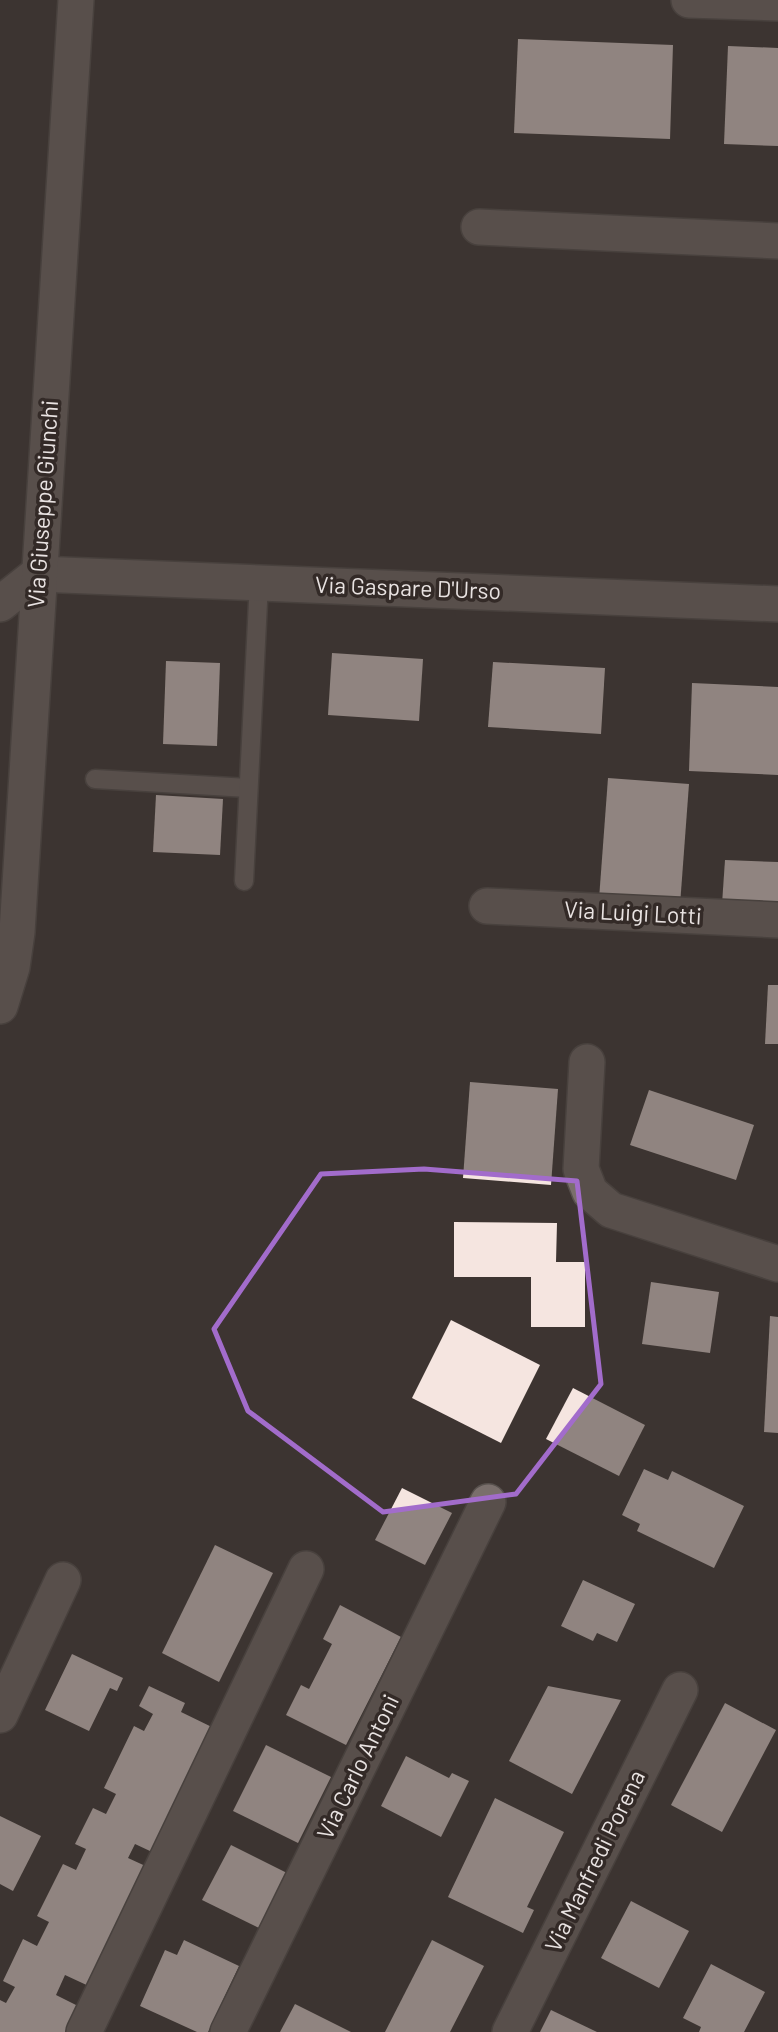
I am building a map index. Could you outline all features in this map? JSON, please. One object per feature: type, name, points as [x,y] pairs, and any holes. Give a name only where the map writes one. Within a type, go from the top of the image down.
[{"type":"street","name":"Via Giuseppe Giunchi","points":[[0,1006],[16,942],[76,0]]},
{"type":"street","points":[[689,0],[778,3]]},
{"type":"street","points":[[479,227],[778,241]]},
{"type":"street","name":"Via Gaspare D'Urso","points":[[38,574],[778,604]]},
{"type":"street","points":[[0,604],[38,574]]},
{"type":"street","name":"Via Luigi Lotti","points":[[487,906],[778,920]]},
{"type":"street","points":[[587,1062],[581,1169],[585,1183],[596,1200],[621,1214],[778,1264]]},
{"type":"street","name":"Via Carlo Antoni","points":[[229,2032],[488,1502]]},
{"type":"street","points":[[84,2032],[306,1569]]},
{"type":"street","points":[[0,1716],[63,1580]]},
{"type":"street","name":"Via Manfredi Porena","points":[[510,2032],[680,1690]]},
{"type":"lane","points":[[244,881],[259,582]]},
{"type":"lane","points":[[95,779],[248,788]]},
{"type":"highlighted area","points":[[424,1169],[577,1181],[601,1384],[516,1494],[383,1512],[248,1411],[214,1329],[321,1174]]},
{"type":"building","points":[[518,39],[673,45],[670,139],[514,133]]},
{"type":"building","points":[[728,46],[778,48],[778,146],[724,144]]},
{"type":"building","points":[[332,653],[423,659],[419,721],[328,715]]},
{"type":"building","points":[[166,661],[220,663],[217,746],[163,744]]},
{"type":"building","points":[[493,662],[605,668],[601,734],[488,727]]},
{"type":"building","points":[[692,683],[778,687],[778,775],[689,771]]},
{"type":"building","points":[[608,778],[689,784],[680,905],[599,899]]},
{"type":"building","points":[[156,795],[223,799],[220,855],[153,852]]},
{"type":"building","points":[[725,860],[778,862],[778,907],[722,904]]},
{"type":"building","points":[[768,985],[778,985],[778,1044],[765,1044]]},
{"type":"building","points":[[470,1082],[558,1089],[551,1185],[463,1178]]},
{"type":"building","points":[[649,1090],[754,1125],[736,1180],[630,1145]]},
{"type":"building","points":[[454,1222],[557,1223],[556,1262],[585,1262],[585,1327],[531,1327],[531,1277],[454,1277]]},
{"type":"building","points":[[651,1282],[719,1292],[710,1353],[642,1344]]},
{"type":"building","points":[[770,1316],[778,1317],[778,1433],[764,1432]]},
{"type":"building","points":[[451,1320],[540,1365],[501,1443],[412,1398]]},
{"type":"building","points":[[573,1388],[645,1425],[619,1476],[546,1439]]},
{"type":"building","points":[[644,1469],[668,1480],[672,1471],[744,1506],[714,1568],[637,1531],[640,1524],[622,1515]]},
{"type":"building","points":[[402,1488],[452,1513],[425,1565],[375,1540]]},
{"type":"building","points":[[215,1545],[273,1573],[219,1682],[162,1653]]},
{"type":"building","points":[[583,1580],[635,1604],[617,1642],[597,1633],[593,1641],[561,1626]]},
{"type":"building","points":[[340,1605],[401,1637],[346,1745],[286,1715],[301,1685],[309,1689],[332,1644],[323,1639]]},
{"type":"building","points":[[72,1654],[123,1678],[117,1691],[110,1688],[89,1731],[45,1710]]},
{"type":"building","points":[[149,1686],[185,1703],[181,1712],[220,1731],[165,1858],[135,1844],[128,1858],[152,1869],[93,1988],[65,1975],[56,1995],[82,2008],[70,2032],[0,2032],[0,2000],[6,2003],[15,1987],[3,1981],[23,1939],[37,1946],[49,1922],[37,1916],[63,1864],[76,1870],[86,1849],[75,1844],[93,1808],[106,1814],[116,1794],[104,1788],[134,1726],[144,1731],[153,1714],[139,1706]]},
{"type":"building","points":[[548,1686],[621,1700],[572,1794],[509,1761]]},
{"type":"building","points":[[725,1703],[776,1730],[722,1832],[671,1805]]},
{"type":"building","points":[[266,1745],[331,1777],[298,1843],[233,1811]]},
{"type":"building","points":[[406,1756],[449,1778],[452,1773],[469,1781],[441,1837],[381,1806]]},
{"type":"building","points":[[495,1798],[564,1832],[527,1907],[534,1910],[523,1933],[448,1897]]},
{"type":"building","points":[[0,1816],[41,1836],[13,1891],[0,1884]]},
{"type":"building","points":[[231,1845],[289,1874],[261,1929],[202,1900]]},
{"type":"building","points":[[631,1901],[689,1931],[659,1988],[601,1958]]},
{"type":"building","points":[[184,1940],[239,1966],[208,2032],[197,2032],[140,2006],[165,1950],[177,1955]]},
{"type":"building","points":[[432,1940],[484,1966],[450,2032],[385,2032]]},
{"type":"building","points":[[711,1964],[765,1992],[744,2032],[699,2032],[701,2027],[683,2018]]},
{"type":"building","points":[[295,2004],[351,2032],[280,2032]]},
{"type":"building","points":[[551,2010],[597,2032],[540,2032]]}]
